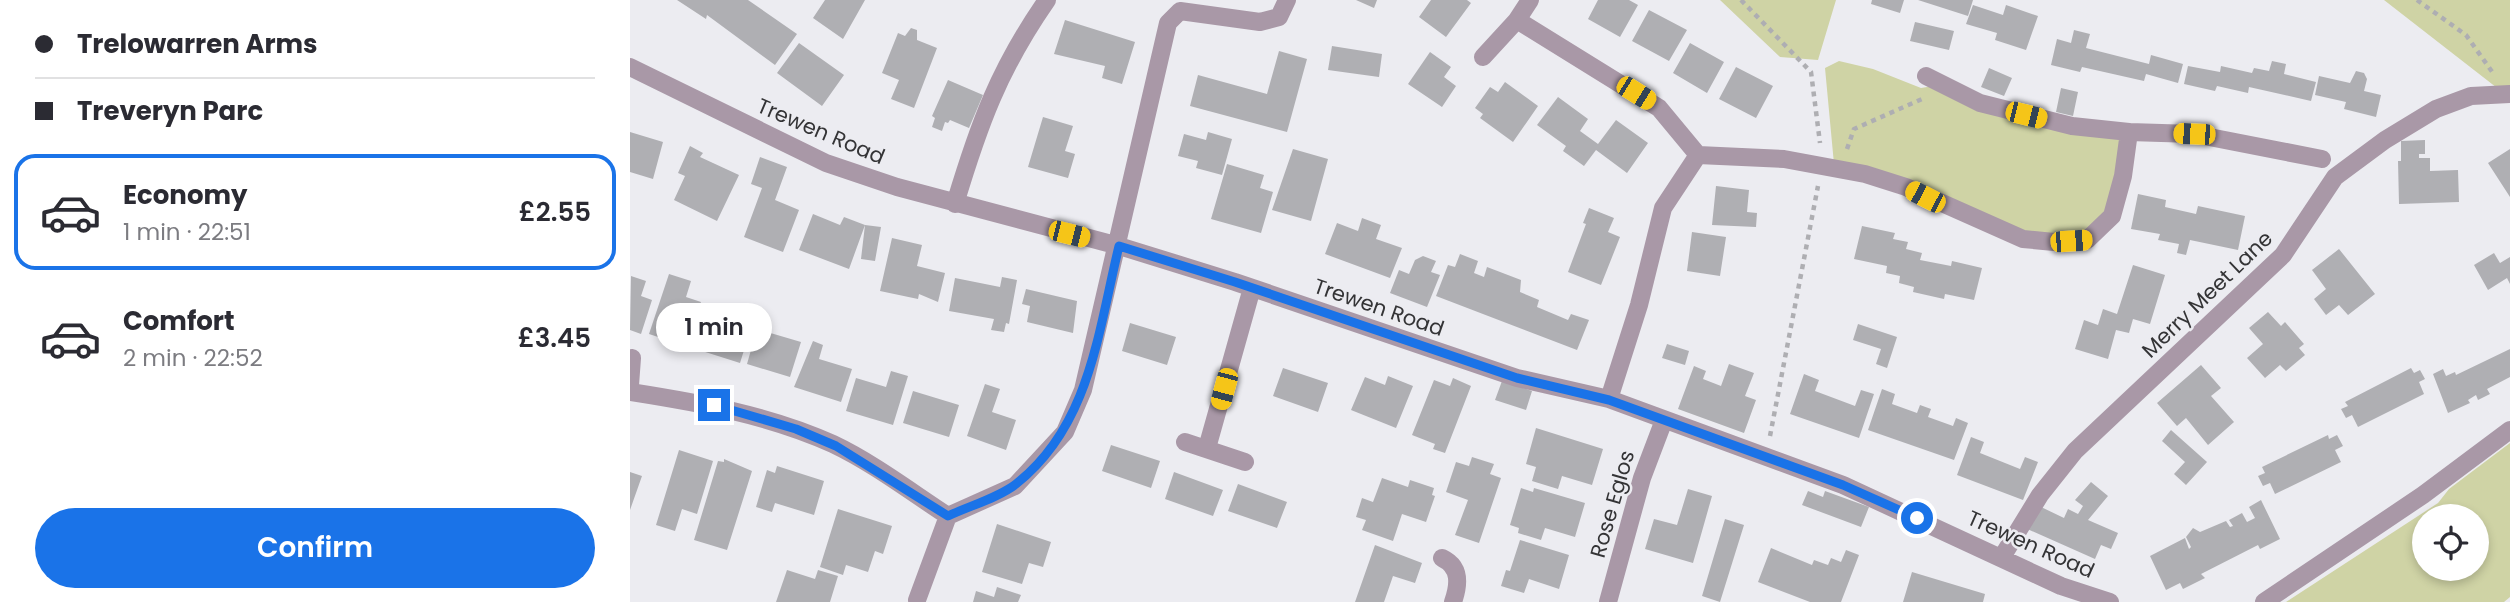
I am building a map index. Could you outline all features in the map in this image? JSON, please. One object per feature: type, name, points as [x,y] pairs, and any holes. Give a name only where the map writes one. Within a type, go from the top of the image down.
[{"type":"street","points":[[955,204],[970,153],[1007,62],[1047,0]]},
{"type":"street","points":[[918,600],[948,516],[1015,486],[1065,432],[1083,390],[1119,246],[1168,23],[1180,11],[1260,22],[1279,17],[1287,0]]},
{"type":"street","points":[[1483,57],[1517,20],[1530,0]]},
{"type":"street","points":[[1517,20],[1659,108],[1698,155],[1784,159],[1845,170],[1906,187],[2023,239],[2087,240],[2112,216],[2123,176],[2129,132]]},
{"type":"street","name":"Trewen Road","points":[[630,67],[826,163],[955,204],[1119,246],[1517,378],[1609,400],[1868,495],[2061,586],[2110,602]]},
{"type":"street","points":[[1933,79],[1980,103],[2072,126],[2129,132],[2194,134],[2322,159]]},
{"type":"street","name":"Merry Meet Lane","points":[[2002,557],[2040,495],[2075,451],[2283,255],[2336,177],[2385,139],[2436,109],[2471,96],[2509,94]]},
{"type":"street","points":[[1609,400],[1639,305],[1663,208],[1698,155]]},
{"type":"street","points":[[1207,448],[1252,288]]},
{"type":"street","points":[[630,385],[632,358]]},
{"type":"street","points":[[630,392],[714,405],[796,429],[836,446],[948,516]]},
{"type":"street","name":"Rose Eglos","points":[[1608,602],[1642,478],[1664,419]]},
{"type":"street","points":[[2264,602],[2423,495],[2510,430]]},
{"type":"street","points":[[1185,442],[1245,462]]},
{"type":"street","points":[[1443,558],[1449,561],[1458,576],[1453,602]]},
{"type":"path","points":[[1741,0],[1811,72],[1822,166],[1766,457]]},
{"type":"path","points":[[2417,0],[2466,34],[2509,94]]},
{"type":"path","points":[[1845,170],[1847,145],[1854,129],[1932,95],[1933,79]]},
{"type":"green space","points":[[1720,0],[1836,0],[1818,60],[1780,57]]},
{"type":"green space","points":[[2384,0],[2510,0],[2510,98]]},
{"type":"green space","points":[[1839,61],[1873,69],[1921,88],[1933,86],[2118,136],[2123,145],[2108,214],[2085,236],[2023,235],[1834,164],[1825,68]]},
{"type":"green space","points":[[2510,443],[2510,597],[2504,602],[2286,602],[2412,520],[2412,581],[2489,581],[2489,504],[2438,503],[2449,489]]},
{"type":"building","points":[[677,0],[748,0],[797,34],[775,65],[707,15],[706,19]]},
{"type":"building","points":[[825,0],[865,0],[843,39],[813,18]]},
{"type":"building","points":[[1356,0],[1377,0],[1374,8]]},
{"type":"building","points":[[1431,0],[1467,0],[1471,3],[1446,37],[1419,17]]},
{"type":"building","points":[[1598,0],[1629,0],[1638,5],[1620,37],[1588,19]]},
{"type":"building","points":[[1872,0],[1904,0],[1900,13],[1871,4]]},
{"type":"building","points":[[1918,0],[1973,0],[1968,16]]},
{"type":"building","points":[[1973,5],[2003,15],[2006,5],[2038,16],[2026,50],[1995,40],[1997,33],[1966,24]]},
{"type":"building","points":[[1649,10],[1687,30],[1669,61],[1632,41]]},
{"type":"building","points":[[1065,20],[1135,42],[1122,84],[1102,78],[1105,66],[1054,54]]},
{"type":"building","points":[[1915,22],[1954,31],[1949,50],[1910,41]]},
{"type":"building","points":[[911,28],[917,30],[917,40],[937,48],[914,108],[891,99],[899,80],[882,73],[898,33],[905,36]]},
{"type":"building","points":[[2074,30],[2090,34],[2086,48],[2149,64],[2151,55],[2183,64],[2178,83],[2146,74],[2144,81],[2082,67],[2080,72],[2051,65],[2057,39],[2071,43]]},
{"type":"building","points":[[799,43],[844,75],[822,106],[777,73]]},
{"type":"building","points":[[1690,43],[1724,62],[1707,93],[1673,73]]},
{"type":"building","points":[[1332,46],[1382,54],[1379,77],[1328,70]]},
{"type":"building","points":[[1279,51],[1307,59],[1287,132],[1190,106],[1198,75],[1267,94]]},
{"type":"building","points":[[1430,52],[1451,67],[1444,77],[1456,86],[1442,107],[1408,84]]},
{"type":"building","points":[[2272,61],[2286,64],[2284,74],[2316,82],[2311,101],[2249,87],[2248,93],[2217,86],[2215,91],[2184,84],[2188,66],[2220,72],[2221,66],[2252,73],[2254,68],[2269,71]]},
{"type":"building","points":[[1736,67],[1773,86],[1756,118],[1719,99]]},
{"type":"building","points":[[1989,68],[2012,78],[2004,96],[1981,87]]},
{"type":"building","points":[[2356,71],[2364,73],[2367,79],[2364,91],[2381,95],[2376,117],[2344,109],[2346,102],[2315,95],[2319,76],[2350,83]]},
{"type":"building","points":[[948,80],[983,95],[969,128],[950,120],[945,122],[942,131],[932,127],[935,118],[932,116]]},
{"type":"building","points":[[1505,82],[1538,106],[1513,142],[1480,118],[1483,114],[1475,108],[1490,87],[1498,92]]},
{"type":"building","points":[[2061,88],[2078,92],[2073,116],[2056,112]]},
{"type":"building","points":[[1558,97],[1588,119],[1580,131],[1598,144],[1616,120],[1648,143],[1627,173],[1596,150],[1584,166],[1563,151],[1566,146],[1537,125]]},
{"type":"building","points":[[1043,117],[1073,126],[1065,151],[1075,154],[1068,178],[1028,167]]},
{"type":"building","points":[[630,132],[663,142],[653,179],[630,172]]},
{"type":"building","points":[[1208,132],[1232,139],[1222,175],[1196,168],[1198,161],[1178,156],[1184,134],[1206,140]]},
{"type":"building","points":[[2425,140],[2425,154],[2419,154],[2419,158],[2430,158],[2430,171],[2458,170],[2459,202],[2399,204],[2398,161],[2401,161],[2401,141]]},
{"type":"building","points":[[690,146],[703,153],[700,157],[739,175],[717,221],[674,200],[685,176],[678,173]]},
{"type":"building","points":[[1293,149],[1328,159],[1311,221],[1272,210]]},
{"type":"building","points":[[2510,149],[2510,197],[2488,163]]},
{"type":"building","points":[[760,157],[787,167],[775,200],[799,210],[783,252],[744,237],[762,188],[751,184]]},
{"type":"building","points":[[1227,164],[1264,175],[1260,188],[1273,192],[1261,233],[1211,219]]},
{"type":"building","points":[[1716,186],[1749,190],[1747,212],[1757,213],[1756,227],[1712,225]]},
{"type":"building","points":[[2138,194],[2166,200],[2165,207],[2196,214],[2198,206],[2245,216],[2238,250],[2190,240],[2186,255],[2177,253],[2179,244],[2158,240],[2160,234],[2131,229]]},
{"type":"building","points":[[1589,208],[1614,218],[1608,232],[1620,237],[1601,285],[1568,272],[1586,224],[1583,223]]},
{"type":"building","points":[[813,214],[840,225],[844,217],[865,225],[849,269],[799,250]]},
{"type":"building","points":[[1362,218],[1381,225],[1376,239],[1402,248],[1390,278],[1325,254],[1337,223],[1358,231]]},
{"type":"building","points":[[865,225],[881,227],[875,261],[861,259]]},
{"type":"building","points":[[1862,226],[1895,233],[1893,239],[1908,242],[1906,249],[1922,253],[1920,260],[1951,266],[1952,261],[1982,268],[1974,300],[1945,294],[1944,299],[1913,292],[1914,287],[1899,283],[1900,276],[1886,273],[1887,266],[1854,259]]},
{"type":"building","points":[[1692,232],[1726,237],[1720,276],[1687,271]]},
{"type":"building","points":[[892,238],[922,245],[917,266],[945,273],[938,302],[919,294],[918,299],[880,291]]},
{"type":"building","points":[[2339,249],[2375,294],[2348,315],[2339,305],[2326,315],[2314,299],[2326,289],[2312,270]]},
{"type":"building","points":[[2494,253],[2500,263],[2510,257],[2510,284],[2507,278],[2488,290],[2474,265]]},
{"type":"building","points":[[1460,254],[1478,261],[1474,273],[1484,277],[1487,267],[1521,280],[1520,292],[1539,300],[1537,307],[1568,320],[1571,314],[1589,320],[1577,350],[1436,296],[1448,265],[1455,267]]},
{"type":"building","points":[[1423,256],[1436,261],[1431,272],[1440,275],[1427,307],[1390,293],[1399,270],[1409,274],[1415,260]]},
{"type":"building","points":[[2133,265],[2165,275],[2150,324],[2133,319],[2129,333],[2116,330],[2108,359],[2075,349],[2084,320],[2098,325],[2103,309],[2117,314]]},
{"type":"building","points":[[669,274],[691,281],[686,297],[701,302],[697,313],[702,314],[691,348],[649,334]]},
{"type":"building","points":[[631,276],[646,281],[641,296],[652,300],[641,334],[630,330]]},
{"type":"building","points":[[1002,277],[1017,280],[1009,324],[1006,323],[1004,332],[991,330],[994,319],[949,311],[955,278],[1000,287]]},
{"type":"building","points":[[1026,289],[1077,301],[1073,333],[1027,322],[1030,306],[1022,304]]},
{"type":"building","points":[[2268,312],[2281,326],[2285,322],[2304,344],[2299,348],[2305,355],[2286,371],[2280,365],[2265,378],[2247,358],[2263,344],[2249,328]]},
{"type":"building","points":[[710,315],[751,328],[740,363],[699,350]]},
{"type":"building","points":[[1130,323],[1176,337],[1167,365],[1122,351]]},
{"type":"building","points":[[1858,324],[1897,337],[1887,368],[1876,364],[1881,349],[1853,340]]},
{"type":"building","points":[[757,329],[801,342],[790,377],[747,364]]},
{"type":"building","points":[[813,341],[823,345],[819,359],[852,369],[841,402],[794,387]]},
{"type":"building","points":[[1667,344],[1689,351],[1685,365],[1662,358]]},
{"type":"building","points":[[2510,349],[2510,377],[2487,389],[2490,394],[2478,400],[2476,395],[2468,400],[2470,403],[2448,413],[2433,374],[2443,369],[2446,376],[2455,372],[2456,375]]},
{"type":"building","points":[[1729,364],[1754,373],[1745,396],[1756,400],[1744,433],[1678,409],[1694,366],[1706,371],[1703,379],[1721,386]]},
{"type":"building","points":[[2201,365],[2221,388],[2211,396],[2234,422],[2208,445],[2186,418],[2177,426],[2157,403]]},
{"type":"building","points":[[1283,368],[1328,383],[1318,412],[1273,396]]},
{"type":"building","points":[[2411,368],[2414,373],[2420,370],[2425,379],[2419,382],[2424,394],[2358,427],[2352,415],[2346,418],[2341,409],[2348,406],[2345,402]]},
{"type":"building","points":[[891,371],[908,376],[893,425],[846,411],[856,378],[886,387]]},
{"type":"building","points":[[1804,374],[1819,380],[1815,391],[1855,406],[1861,390],[1874,394],[1859,438],[1790,414]]},
{"type":"building","points":[[1388,376],[1413,386],[1396,428],[1351,410],[1365,377],[1385,385]]},
{"type":"building","points":[[1453,378],[1471,386],[1445,453],[1433,449],[1435,444],[1412,435],[1434,380],[1450,386]]},
{"type":"building","points":[[1502,381],[1532,391],[1526,410],[1495,400]]},
{"type":"building","points":[[985,384],[1000,389],[992,412],[1016,420],[1006,450],[967,436]]},
{"type":"building","points":[[1882,389],[1895,394],[1892,404],[1917,413],[1920,405],[1931,409],[1928,417],[1953,426],[1956,418],[1968,423],[1954,460],[1868,430]]},
{"type":"building","points":[[913,391],[959,405],[949,437],[903,423]]},
{"type":"building","points":[[1536,428],[1603,449],[1592,485],[1562,476],[1558,489],[1532,481],[1536,467],[1526,464]]},
{"type":"building","points":[[2171,430],[2207,462],[2186,485],[2174,474],[2185,462],[2162,441]]},
{"type":"building","points":[[2328,435],[2329,439],[2337,435],[2343,446],[2335,450],[2341,462],[2275,494],[2270,483],[2263,486],[2258,476],[2265,473],[2262,467]]},
{"type":"building","points":[[1971,437],[1984,442],[1980,453],[2020,469],[2025,457],[2038,462],[2023,500],[1957,475]]},
{"type":"building","points":[[1111,445],[1160,461],[1151,488],[1102,471]]},
{"type":"building","points":[[679,450],[713,461],[697,514],[682,509],[675,531],[656,525]]},
{"type":"building","points":[[1472,457],[1494,464],[1490,474],[1501,478],[1479,543],[1455,535],[1468,500],[1446,492],[1456,462],[1469,466]]},
{"type":"building","points":[[724,459],[752,471],[727,550],[694,540],[718,461],[724,462]]},
{"type":"building","points":[[777,466],[824,481],[814,515],[775,503],[772,512],[756,507],[767,470],[775,473]]},
{"type":"building","points":[[630,472],[642,476],[630,510]]},
{"type":"building","points":[[1174,472],[1223,490],[1213,516],[1165,499]]},
{"type":"building","points":[[1382,478],[1408,487],[1410,480],[1434,488],[1432,495],[1435,496],[1426,522],[1402,514],[1393,541],[1362,530],[1366,520],[1356,517],[1362,498],[1373,502]]},
{"type":"building","points":[[2091,482],[2108,496],[2088,520],[2118,533],[2111,549],[2101,545],[2095,559],[2025,528],[2039,506],[2064,518],[2068,509],[2078,514],[2083,506],[2075,500]]},
{"type":"building","points":[[1238,484],[1287,502],[1277,528],[1228,511]]},
{"type":"building","points":[[1521,488],[1533,492],[1534,488],[1585,503],[1575,537],[1545,528],[1541,540],[1518,533],[1519,528],[1510,525]]},
{"type":"building","points":[[1688,489],[1712,496],[1693,563],[1645,549],[1654,519],[1677,525]]},
{"type":"building","points":[[1808,491],[1823,497],[1825,491],[1869,507],[1861,527],[1802,505]]},
{"type":"building","points":[[2261,500],[2280,539],[2260,549],[2258,545],[2201,574],[2205,578],[2183,589],[2180,583],[2166,590],[2150,556],[2185,538],[2189,549],[2191,547],[2186,537],[2193,528],[2200,532],[2226,521],[2230,527],[2233,526],[2229,520],[2242,513],[2247,522],[2255,518],[2249,507]]},
{"type":"building","points":[[838,509],[892,526],[883,554],[875,551],[868,572],[846,565],[843,575],[820,567]]},
{"type":"building","points":[[1725,519],[1744,525],[1720,602],[1702,596]]},
{"type":"building","points":[[997,524],[1051,542],[1043,567],[1029,563],[1022,584],[982,572]]},
{"type":"building","points":[[1520,540],[1569,555],[1559,589],[1529,579],[1524,593],[1501,586],[1506,570],[1510,571]]},
{"type":"building","points":[[1375,545],[1422,563],[1415,583],[1393,576],[1384,602],[1355,602]]},
{"type":"building","points":[[1771,548],[1812,565],[1814,560],[1828,565],[1831,558],[1841,562],[1846,550],[1859,555],[1841,602],[1810,602],[1758,582]]},
{"type":"building","points":[[787,570],[815,579],[818,570],[838,576],[830,602],[776,602]]},
{"type":"building","points":[[1912,572],[1985,594],[1983,602],[1903,602]]},
{"type":"building","points":[[997,587],[1021,595],[1018,602],[973,602],[976,591],[994,597]]},
{"type":"route","points":[[714,405],[796,429],[836,446],[948,516],[1015,486],[1065,432],[1083,390],[1119,246],[1235,282],[1517,378],[1609,400],[1843,485],[1917,518]]}]
